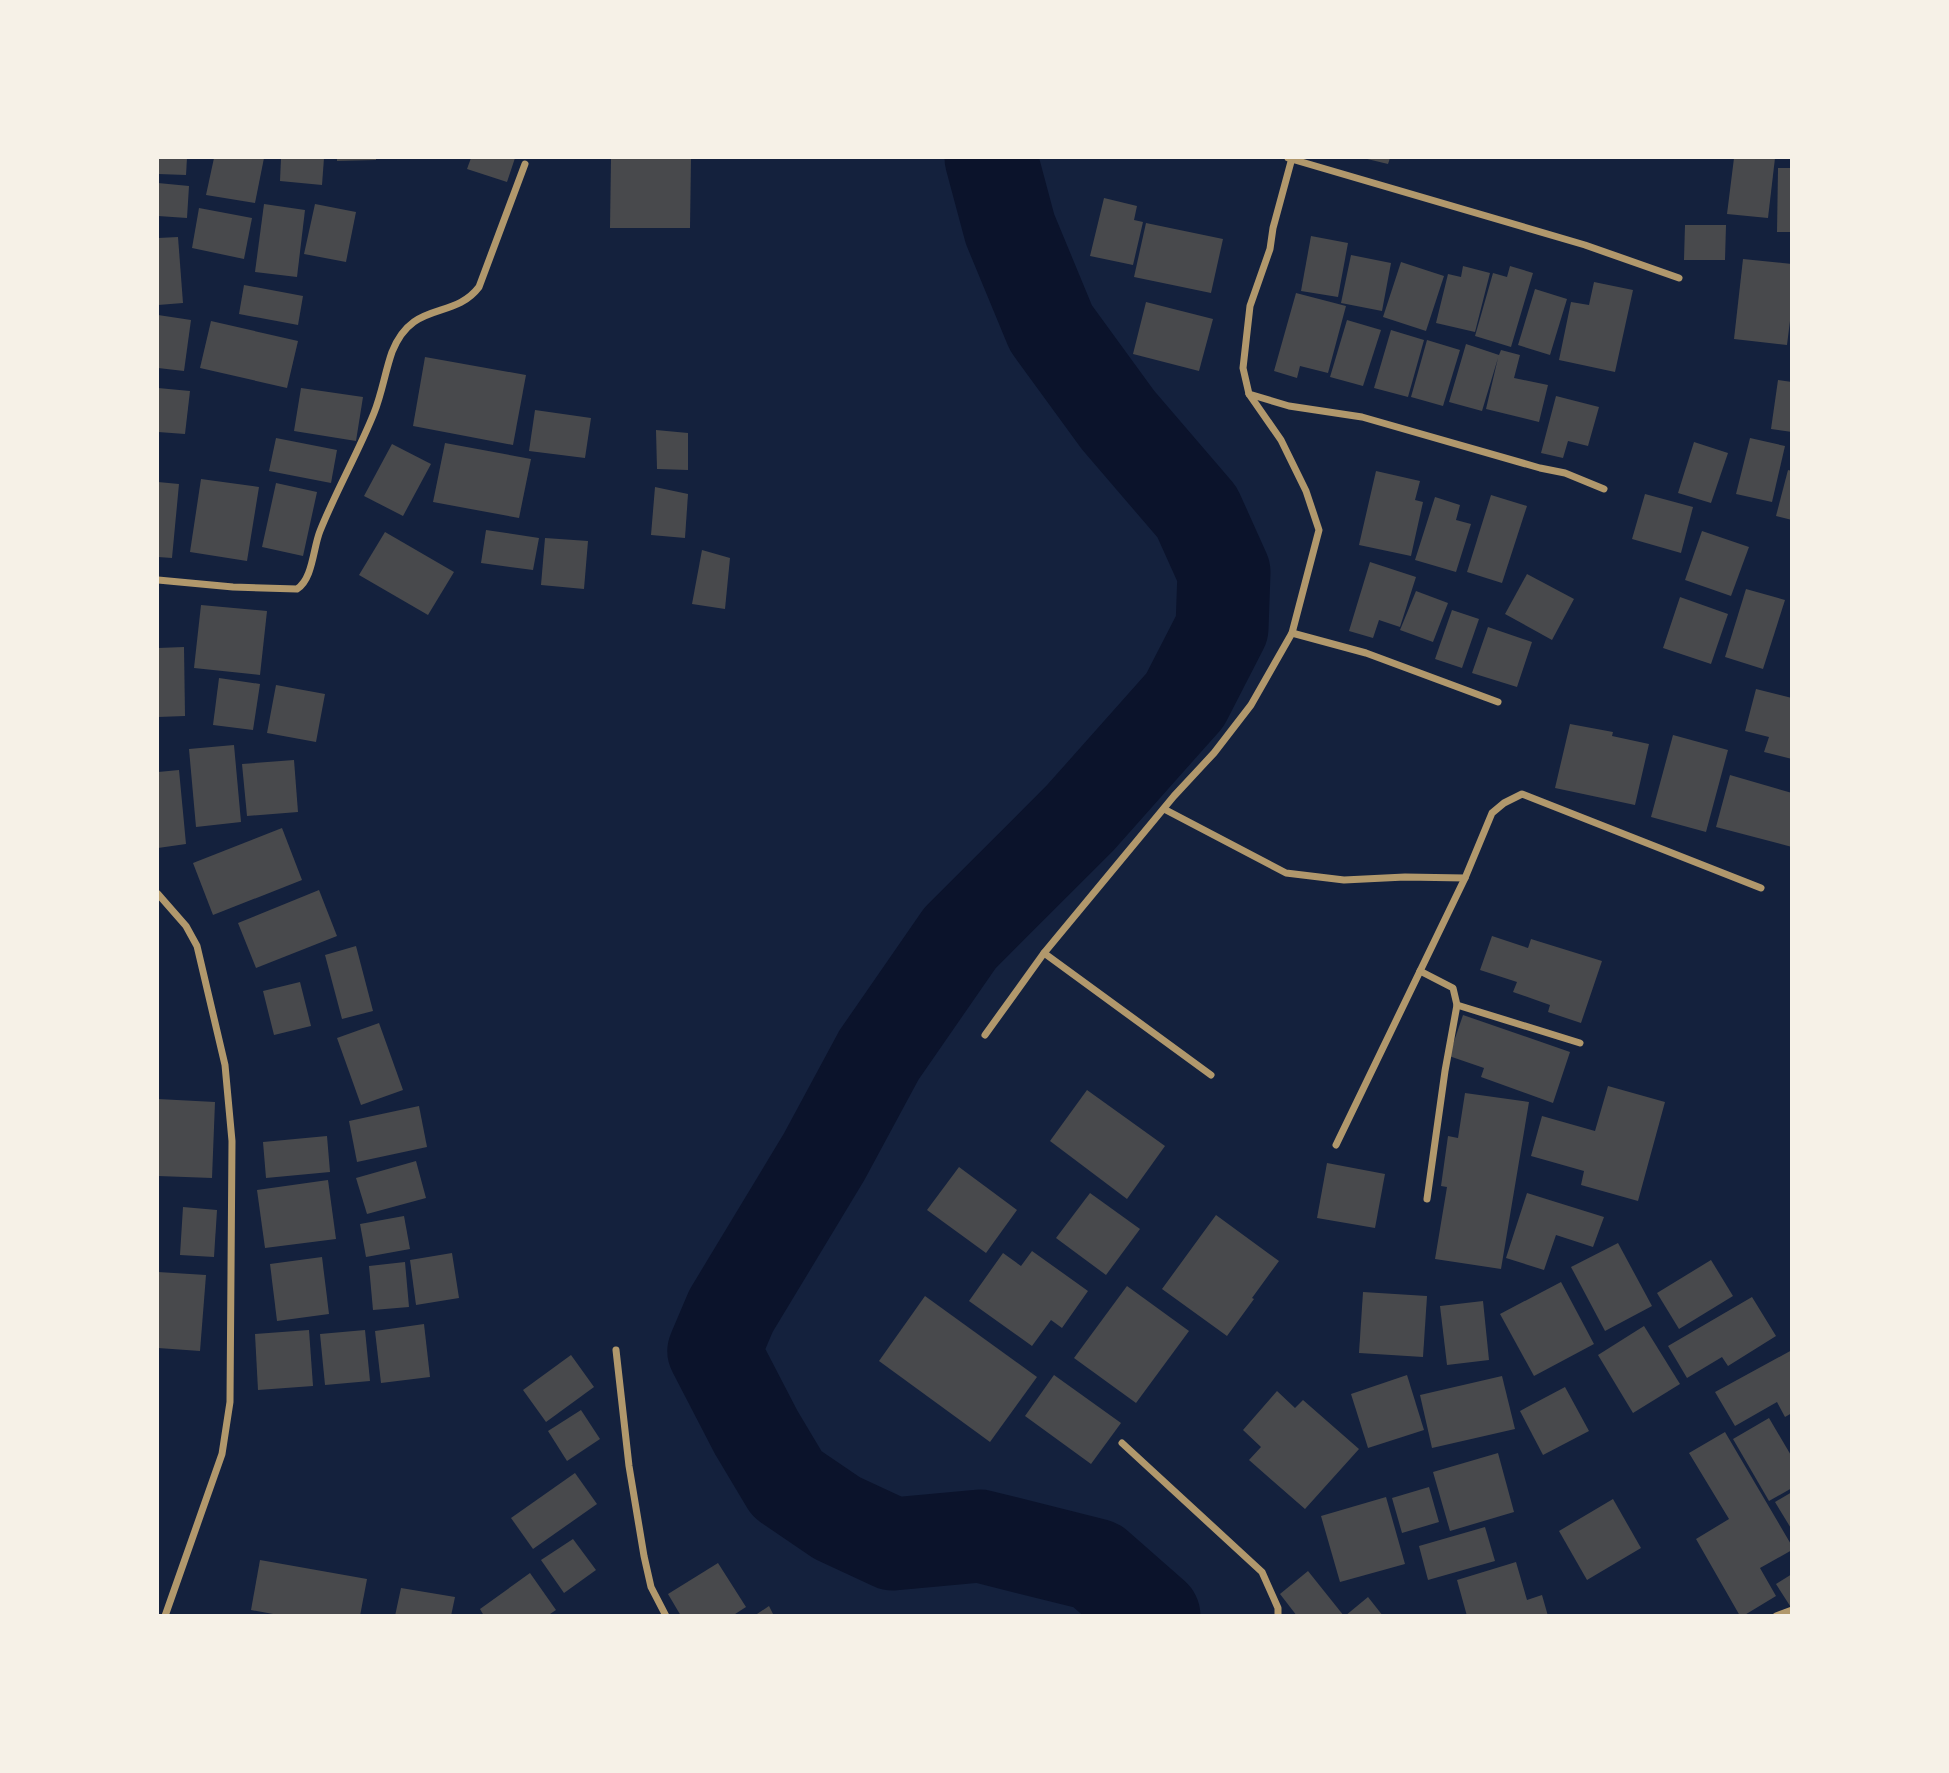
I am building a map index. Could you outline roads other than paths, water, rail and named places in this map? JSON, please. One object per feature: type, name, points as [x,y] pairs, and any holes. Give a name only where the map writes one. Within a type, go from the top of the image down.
[{"type":"street","points":[[985,1035],[1044,953],[1214,753],[1251,705],[1292,634],[1319,530],[1306,491],[1282,440],[1249,394],[1244,368],[1250,306],[1270,249],[1290,158],[1596,249],[1679,278]]},
{"type":"street","points":[[158,580],[233,587],[297,589],[304,583],[319,533],[375,411],[392,352],[399,338],[412,321],[466,299],[479,287],[525,164]]},
{"type":"street","points":[[1249,394],[1290,405],[1362,417],[1565,473],[1604,489]]},
{"type":"street","points":[[1292,634],[1366,653],[1498,702]]},
{"type":"street","points":[[1336,1145],[1465,878],[1492,813],[1504,803],[1522,794],[1761,888]]},
{"type":"street","points":[[1164,809],[1286,873],[1344,880],[1465,878]]},
{"type":"street","points":[[158,894],[186,926],[197,946],[225,1065],[232,1141],[230,1402],[222,1454],[165,1615]]},
{"type":"street","points":[[1044,953],[1211,1075]]},
{"type":"street","points":[[1420,971],[1453,988],[1457,1005],[1427,1199]]},
{"type":"street","points":[[1457,1005],[1580,1043]]},
{"type":"street","points":[[616,1350],[629,1466],[644,1556],[651,1587],[666,1615]]},
{"type":"street","points":[[1122,1443],[1262,1572],[1278,1612]]},
{"type":"street","points":[[1776,1615],[1791,1610]]},
{"type":"waterway","points":[[991,158],[1010,229],[1051,328],[1118,420],[1197,512],[1224,572],[1222,628],[1185,700],[1080,818],[960,938],[879,1055],[824,1157],[731,1311],[714,1351],[756,1432],[787,1484],[837,1518],[893,1544],[980,1536],[1096,1565],[1154,1616]]}]
